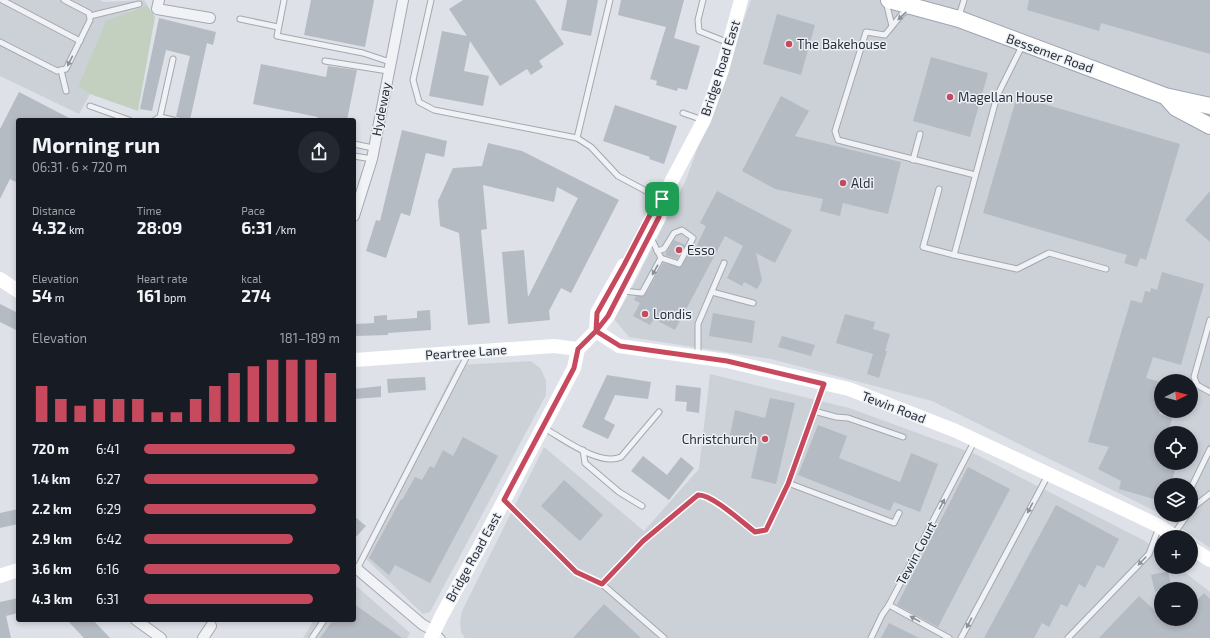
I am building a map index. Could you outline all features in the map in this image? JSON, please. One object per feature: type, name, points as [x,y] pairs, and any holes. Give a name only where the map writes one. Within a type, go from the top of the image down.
[{"type":"main road","name":"Bessemer Road","points":[[889,0],[959,19],[1165,96],[1210,106]]},
{"type":"main road","points":[[1165,96],[1176,108],[1210,126]]},
{"type":"street","points":[[159,0],[157,9],[210,18]]},
{"type":"street","name":"Hydeway","points":[[356,210],[372,160],[373,148],[403,0]]},
{"type":"street","name":"Bridge Road East","points":[[596,331],[597,313],[652,211],[662,199],[704,120],[722,70],[741,0]]},
{"type":"street","name":"Bridge Road East","points":[[436,636],[442,615],[574,368],[578,349],[596,331],[608,316],[650,235],[659,217],[662,199]]},
{"type":"street","points":[[0,279],[16,290]]},
{"type":"street","name":"Tewin Road","points":[[596,331],[620,346],[727,361],[849,389],[975,440],[1165,530]]},
{"type":"street","name":"Peartree Lane","points":[[356,360],[554,346],[578,349]]},
{"type":"street","points":[[1198,552],[1210,560]]},
{"type":"street","points":[[357,569],[436,636]]},
{"type":"street","points":[[0,576],[16,571]]},
{"type":"street","points":[[139,622],[161,638]]},
{"type":"street","points":[[203,638],[211,626]]},
{"type":"lane","points":[[2,0],[80,41]]},
{"type":"lane","points":[[0,42],[57,71],[66,69],[90,20],[90,16],[89,13],[64,0]]},
{"type":"lane","points":[[284,0],[277,36],[363,53],[389,66]]},
{"type":"lane","points":[[431,0],[413,80],[419,102],[434,110],[577,138],[591,147],[618,176],[662,199]]},
{"type":"lane","points":[[577,138],[610,0]]},
{"type":"lane","points":[[703,0],[698,20],[699,32],[730,43]]},
{"type":"lane","points":[[886,0],[892,26]]},
{"type":"lane","points":[[959,19],[964,0]]},
{"type":"lane","points":[[90,16],[139,4]]},
{"type":"lane","points":[[913,7],[902,14],[885,35],[866,32],[835,130],[838,140],[976,175]]},
{"type":"lane","points":[[240,19],[278,27]]},
{"type":"lane","points":[[954,255],[997,96],[1024,43]]},
{"type":"lane","points":[[158,118],[173,59]]},
{"type":"lane","points":[[325,60],[389,66]]},
{"type":"lane","points":[[61,70],[66,91]]},
{"type":"lane","points":[[90,106],[123,118]]},
{"type":"lane","points":[[682,113],[704,120]]},
{"type":"lane","points":[[913,160],[920,134]]},
{"type":"lane","points":[[356,144],[373,148]]},
{"type":"lane","points":[[356,156],[372,160]]},
{"type":"lane","points":[[938,189],[923,247],[1017,269],[1049,253],[1106,269]]},
{"type":"lane","points":[[650,235],[657,251],[661,258],[679,264],[693,238],[682,230],[674,233],[664,249],[657,251]]},
{"type":"lane","points":[[621,291],[642,293],[661,258]]},
{"type":"lane","points":[[698,356],[698,324],[724,263]]},
{"type":"lane","points":[[712,292],[753,303]]},
{"type":"lane","points":[[1210,320],[1194,377],[1197,385],[1210,392]]},
{"type":"lane","points":[[357,569],[469,351]]},
{"type":"lane","points":[[602,584],[643,541],[698,495],[703,495],[714,501],[755,532],[762,532],[766,530],[788,484],[824,384]]},
{"type":"lane","points":[[543,427],[583,450],[608,460],[621,457],[659,412]]},
{"type":"lane","points":[[814,412],[848,418],[903,437]]},
{"type":"lane","name":"Tewin Court","points":[[871,638],[975,440]]},
{"type":"lane","points":[[1196,478],[1210,449]]},
{"type":"lane","points":[[583,450],[585,463],[619,492],[642,506]]},
{"type":"lane","points":[[961,638],[1049,474]]},
{"type":"lane","points":[[788,484],[894,523],[899,513]]},
{"type":"lane","points":[[1198,503],[1210,494]]},
{"type":"lane","points":[[504,500],[576,572],[602,584],[664,638]]},
{"type":"lane","points":[[1068,638],[1149,554],[1159,526]]},
{"type":"lane","points":[[889,605],[949,638]]},
{"type":"lane","points":[[312,638],[323,622]]},
{"type":"shaded area","points":[[0,0],[100,0],[104,2],[144,0],[147,5],[128,12],[78,87],[90,94],[79,114],[0,76]]},
{"type":"shaded area","points":[[751,0],[1210,0],[1210,548],[1198,540],[1198,530],[1184,530],[1173,522],[1198,522],[1198,478],[1154,478],[1154,511],[932,401],[771,359],[629,337],[614,319],[630,292],[686,180]]},
{"type":"shaded area","points":[[531,361],[541,369],[546,381],[546,395],[430,612],[423,614],[361,554],[457,365]]},
{"type":"shaded area","points":[[710,374],[849,408],[975,454],[1145,541],[1154,548],[1154,574],[1187,574],[1197,582],[1154,582],[1154,626],[1198,626],[1198,583],[1210,592],[1210,638],[465,638],[461,632],[460,622],[462,611],[544,447],[644,531],[699,469]]},
{"type":"shaded area","points":[[356,586],[410,633],[407,638],[303,638],[313,622],[356,622]]},
{"type":"green space","points":[[147,5],[155,17],[138,111],[90,94],[78,87],[106,21]]},
{"type":"building","points":[[311,0],[374,0],[365,47],[304,35]]},
{"type":"building","points":[[463,0],[535,0],[564,44],[539,61],[543,67],[531,75],[527,69],[500,86],[470,41],[464,71],[489,76],[483,106],[429,96],[442,31],[467,36],[449,9]]},
{"type":"building","points":[[567,0],[598,0],[591,36],[561,30]]},
{"type":"building","points":[[621,0],[684,0],[674,38],[700,46],[687,90],[678,88],[677,91],[656,85],[657,81],[650,79],[666,27],[618,15]]},
{"type":"building","points":[[1029,0],[1210,0],[1210,54],[1101,23],[1099,31],[1027,10]]},
{"type":"building","name":"The Bakehouse","points":[[777,14],[815,25],[801,75],[763,64]]},
{"type":"building","points":[[159,18],[216,32],[213,45],[207,43],[190,118],[176,117],[190,56],[166,50],[152,111],[140,109]]},
{"type":"building","name":"Magellan House","points":[[931,57],[988,73],[970,137],[913,121]]},
{"type":"building","points":[[261,64],[326,77],[328,66],[357,70],[347,118],[318,118],[253,104]]},
{"type":"building","points":[[19,92],[69,118],[16,118],[16,182],[10,179],[0,199],[0,129]]},
{"type":"building","name":"Aldi","points":[[781,96],[809,111],[795,136],[901,162],[888,214],[843,203],[840,216],[820,211],[823,199],[775,189],[742,171]]},
{"type":"building","points":[[1017,96],[1180,144],[1146,260],[1140,258],[1137,267],[1124,263],[1127,255],[983,213]]},
{"type":"building","points":[[615,105],[677,126],[664,164],[649,159],[650,157],[603,141]]},
{"type":"building","points":[[402,130],[447,141],[444,157],[426,153],[410,216],[401,213],[386,258],[366,251],[376,220],[380,221]]},
{"type":"building","points":[[488,143],[522,151],[619,200],[571,293],[561,288],[549,311],[550,320],[508,324],[502,252],[524,250],[528,297],[578,198],[557,187],[554,202],[483,185],[487,229],[481,230],[490,323],[468,325],[459,233],[440,226],[438,201],[453,168],[482,166]]},
{"type":"building","points":[[717,191],[792,230],[775,263],[756,253],[762,280],[757,289],[744,282],[742,286],[727,278],[743,246],[725,236],[675,330],[654,319],[650,325],[633,316],[640,303],[634,300],[636,296],[645,295],[663,263],[681,267],[693,246],[696,247],[706,226],[700,223]]},
{"type":"building","points":[[1210,191],[1210,242],[1185,220]]},
{"type":"building","points":[[674,240],[685,245],[677,259],[665,255]]},
{"type":"building","points":[[1162,272],[1204,284],[1181,365],[1153,357],[1146,378],[1154,380],[1154,418],[1172,418],[1170,426],[1154,426],[1154,470],[1175,470],[1173,478],[1154,478],[1154,499],[1119,489],[1121,481],[1098,469],[1109,447],[1088,442],[1131,300],[1142,303],[1145,291],[1150,292],[1151,288],[1157,290]]},
{"type":"building","points":[[0,304],[16,312],[16,330],[0,322]]},
{"type":"building","points":[[430,310],[431,330],[388,333],[388,335],[356,336],[356,324],[374,323],[374,316],[387,315],[387,320],[417,318],[417,311]]},
{"type":"building","points":[[713,313],[755,321],[752,343],[709,336]]},
{"type":"building","points":[[845,314],[875,322],[873,329],[890,334],[885,351],[887,351],[879,378],[867,374],[873,354],[836,343]]},
{"type":"building","points":[[782,336],[815,345],[811,356],[778,347]]},
{"type":"building","points":[[607,375],[651,382],[648,399],[615,395],[604,419],[615,425],[608,439],[582,427]]},
{"type":"building","points":[[425,377],[426,390],[388,393],[387,379]]},
{"type":"building","points":[[676,385],[701,388],[699,413],[686,411],[687,402],[675,401]]},
{"type":"building","points":[[381,386],[381,397],[356,399],[356,389]]},
{"type":"building","name":"Christchurch","points":[[770,398],[795,403],[776,484],[751,478],[759,442],[730,435],[735,410],[765,418]]},
{"type":"building","points":[[818,425],[847,436],[839,458],[900,482],[911,453],[938,464],[920,512],[894,502],[890,511],[798,475]]},
{"type":"building","points":[[463,437],[498,456],[430,583],[395,565],[389,575],[369,558],[401,499],[402,500],[415,477],[422,480],[430,466],[434,468],[443,450],[453,456]]},
{"type":"building","points":[[643,456],[667,475],[681,457],[694,468],[669,500],[631,471]]},
{"type":"building","points":[[968,467],[1010,489],[938,627],[897,605]]},
{"type":"building","points":[[564,480],[603,515],[580,541],[541,506]]},
{"type":"building","points":[[1056,505],[1119,539],[1104,568],[1097,565],[1085,588],[1079,584],[1067,607],[1061,604],[1049,627],[1042,623],[1034,638],[984,638]]},
{"type":"building","points":[[16,509],[16,524],[0,528],[0,513]]},
{"type":"building","points":[[356,518],[366,526],[356,537]]},
{"type":"building","points":[[1169,574],[1170,582],[1154,582],[1154,588],[1151,575]]},
{"type":"building","points":[[1204,593],[1210,599],[1210,638],[1099,638],[1139,596],[1154,610],[1154,626],[1198,626],[1198,599]]},
{"type":"building","points":[[16,598],[16,614],[6,616],[11,638],[0,638],[0,602]]},
{"type":"building","points":[[604,604],[641,638],[573,638]]},
{"type":"building","points":[[356,605],[402,638],[320,638],[332,622],[356,622]]},
{"type":"building","points":[[69,622],[95,622],[110,638],[84,638]]},
{"type":"building","points":[[889,623],[919,638],[881,638]]},
{"type":"place","name":"The Bakehouse","points":[[789,44]]},
{"type":"place","name":"Magellan House","points":[[950,97]]},
{"type":"place","name":"Aldi","points":[[843,183]]},
{"type":"place","name":"Esso","points":[[679,250]]},
{"type":"place","name":"Londis","points":[[645,314]]},
{"type":"place","name":"Christchurch","points":[[765,439]]},
{"type":"route","points":[[662,199],[652,211],[597,313],[596,331],[620,346],[727,361],[824,384],[788,484],[766,530],[762,532],[755,532],[714,501],[703,495],[698,495],[643,541],[602,584],[576,572],[504,500],[574,368],[578,349],[596,331],[608,316],[659,217],[662,199]]}]
